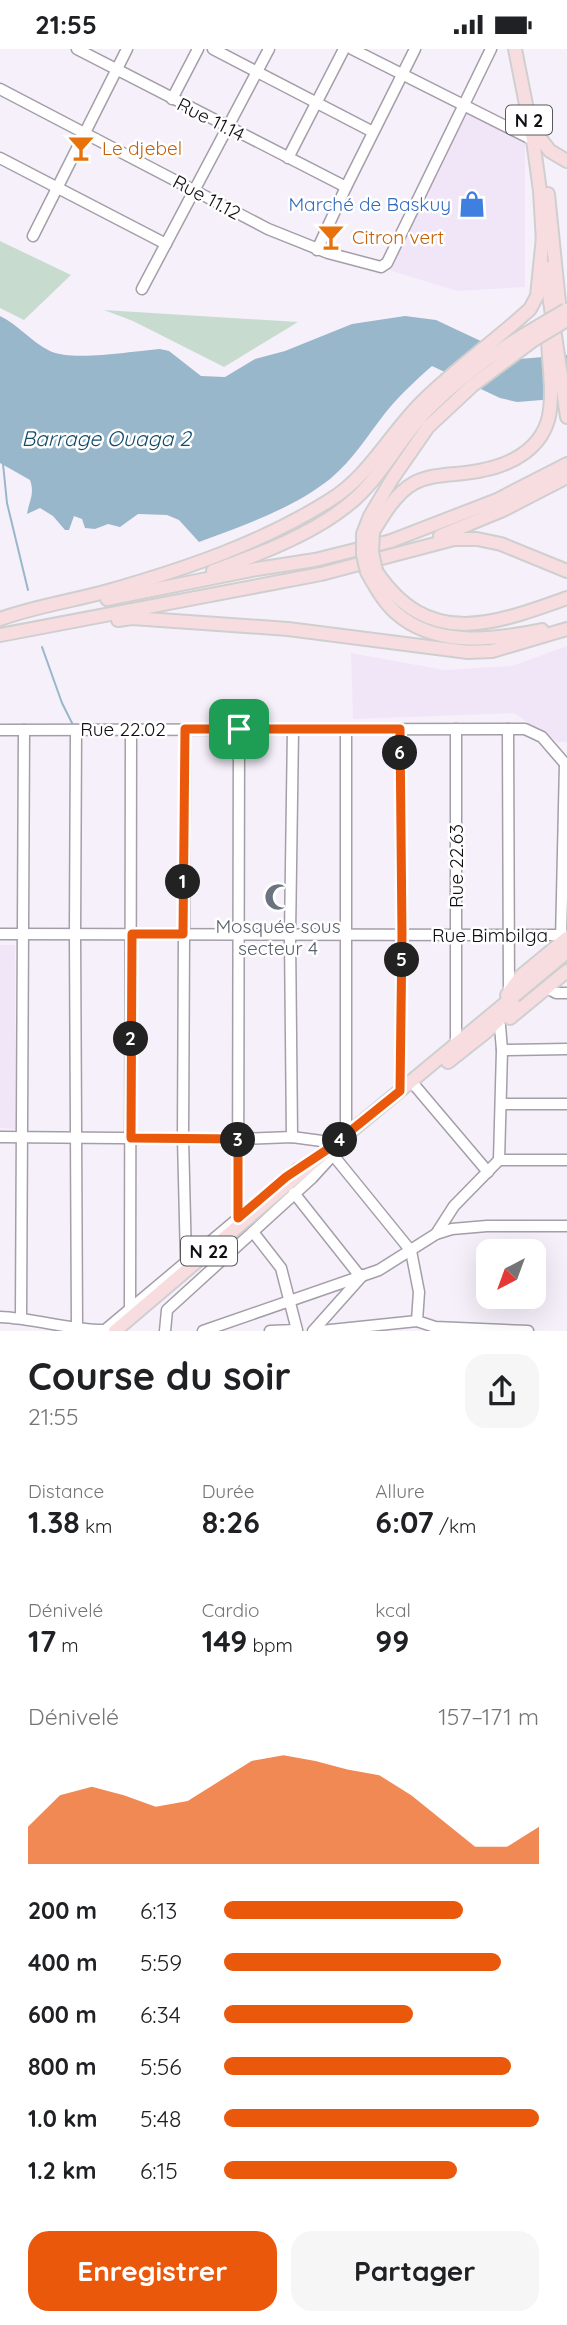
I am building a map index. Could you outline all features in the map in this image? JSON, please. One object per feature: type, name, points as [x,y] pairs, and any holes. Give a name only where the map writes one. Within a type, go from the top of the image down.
[{"type":"main road","name":"N 2","points":[[515,49],[548,191],[559,356],[567,417]]},
{"type":"main road","name":"N 2","points":[[522,49],[536,139],[547,289],[559,356]]},
{"type":"main road","points":[[536,139],[567,161]]},
{"type":"main road","points":[[542,237],[537,296],[530,309],[487,344],[392,479],[370,516],[368,533],[372,552],[371,571],[379,593],[395,612],[410,623],[462,639],[488,639],[567,627]]},
{"type":"main road","points":[[0,620],[32,607],[107,591],[244,546],[283,527],[351,485],[375,460],[418,405],[535,334],[567,310]]},
{"type":"main road","points":[[535,334],[567,320]]},
{"type":"main road","points":[[368,533],[400,495],[414,484],[440,475],[483,470],[511,461],[532,449],[543,435],[559,356]]},
{"type":"main road","points":[[176,584],[258,554],[296,537],[339,512],[368,486],[426,411],[461,380]]},
{"type":"main road","points":[[0,620],[176,584],[315,560],[391,541],[497,500],[566,468]]},
{"type":"main road","points":[[397,554],[503,510],[566,468]]},
{"type":"main road","points":[[0,636],[321,574],[454,540],[501,544],[567,571]]},
{"type":"main road","points":[[371,571],[409,607],[433,620],[461,625],[496,622],[567,598]]},
{"type":"main road","points":[[0,636],[132,618],[288,629],[468,652],[492,651],[567,627]]},
{"type":"main road","points":[[564,942],[521,977],[509,993],[487,1013],[482,1028],[500,1026],[567,971]]},
{"type":"main road","name":"N 22","points":[[530,986],[564,942]]},
{"type":"main road","name":"N 22","points":[[112,1331],[331,1152],[416,1087],[530,986],[567,959]]},
{"type":"main road","name":"N 22","points":[[123,1331],[331,1152],[346,1135],[456,1045],[482,1028]]},
{"type":"street","name":"Rue 11.14","points":[[77,49],[346,187]]},
{"type":"street","points":[[33,236],[127,49]]},
{"type":"street","points":[[172,99],[198,49]]},
{"type":"street","points":[[213,49],[373,132]]},
{"type":"street","points":[[142,289],[269,49]]},
{"type":"street","points":[[288,158],[344,49]]},
{"type":"street","points":[[352,49],[463,106],[536,139]]},
{"type":"street","points":[[317,250],[415,49]]},
{"type":"street","points":[[463,106],[491,49]]},
{"type":"street","name":"Rue 11.12","points":[[0,89],[268,229],[317,250],[383,267],[463,106]]},
{"type":"street","points":[[0,158],[166,244]]},
{"type":"street","points":[[130,1309],[131,729]]},
{"type":"street","points":[[185,729],[183,1138],[187,1261]]},
{"type":"street","points":[[238,1218],[239,729]]},
{"type":"street","points":[[292,1137],[290,935],[293,729]]},
{"type":"street","points":[[346,729],[346,1135]]},
{"type":"street","points":[[400,729],[400,1091]]},
{"type":"street","name":"Rue 22.63","points":[[456,729],[456,1045]]},
{"type":"street","points":[[508,729],[509,993]]},
{"type":"street","name":"Rue 22.02","points":[[0,730],[525,729],[536,732],[566,764]]},
{"type":"street","points":[[21,1317],[24,730]]},
{"type":"street","points":[[73,1330],[76,730]]},
{"type":"street","points":[[564,942],[566,764]]},
{"type":"street","name":"Rue Bimbilga","points":[[0,934],[508,935],[564,942]]},
{"type":"street","points":[[547,988],[556,993],[567,993]]},
{"type":"street","points":[[436,1234],[454,1206],[499,1160],[502,1050],[500,1026]]},
{"type":"street","points":[[502,1050],[567,1049]]},
{"type":"street","points":[[416,1087],[488,1172]]},
{"type":"street","points":[[501,1104],[567,1104]]},
{"type":"street","points":[[0,1137],[292,1137],[318,1140],[331,1152],[411,1251],[419,1292],[417,1321]]},
{"type":"street","points":[[165,1331],[167,1310],[294,1193],[331,1152]]},
{"type":"street","points":[[0,1317],[21,1317],[73,1330],[112,1331],[130,1309],[286,1177],[331,1152]]},
{"type":"street","points":[[499,1160],[567,1160]]},
{"type":"street","points":[[294,1193],[361,1275]]},
{"type":"street","points":[[203,1331],[389,1265],[436,1234],[465,1227],[567,1226]]},
{"type":"street","points":[[253,1232],[281,1268],[300,1331],[270,1331]]},
{"type":"street","points":[[313,1331],[361,1275]]},
{"type":"street","points":[[321,1331],[417,1321],[435,1327],[528,1331]]},
{"type":"shaded area","name":"Marché de Baskuy","points":[[466,109],[525,139],[525,287],[457,291],[386,269]]},
{"type":"shaded area","points":[[567,646],[567,742],[558,742],[514,713],[353,719],[351,653],[445,670],[512,666]]},
{"type":"shaded area","points":[[0,945],[15,945],[16,1129],[0,1128]]},
{"type":"green space","points":[[0,241],[71,275],[24,320],[0,308]]},
{"type":"green space","points":[[104,310],[298,322],[224,367],[133,321]]},
{"type":"water","name":"Barrage Ouaga 2","points":[[0,316],[43,347],[60,354],[88,356],[160,349],[169,351],[201,376],[225,377],[255,359],[285,351],[352,324],[405,316],[436,320],[519,359],[567,355],[567,398],[517,402],[500,398],[432,366],[391,406],[339,471],[315,490],[267,515],[199,542],[179,520],[167,515],[138,514],[120,527],[108,524],[95,529],[85,528],[82,519],[74,516],[69,530],[65,530],[53,516],[40,508],[27,514],[32,493],[30,480],[0,463]]},
{"type":"waterway","points":[[3,464],[7,503],[28,590]]},
{"type":"waterway","points":[[42,647],[73,725]]},
{"type":"place","name":"Le djebel","points":[[81,148]]},
{"type":"place","name":"Marché de Baskuy","points":[[472,204]]},
{"type":"place","name":"Citron vert","points":[[331,237]]},
{"type":"place","name":"Mosquée sous secteur 4","points":[[278,897]]},
{"type":"route","points":[[185,729],[239,729],[400,729],[402,935],[400,1091],[328,1149],[286,1177],[238,1218],[238,1139],[131,1138],[132,934],[183,934],[185,729]]}]
